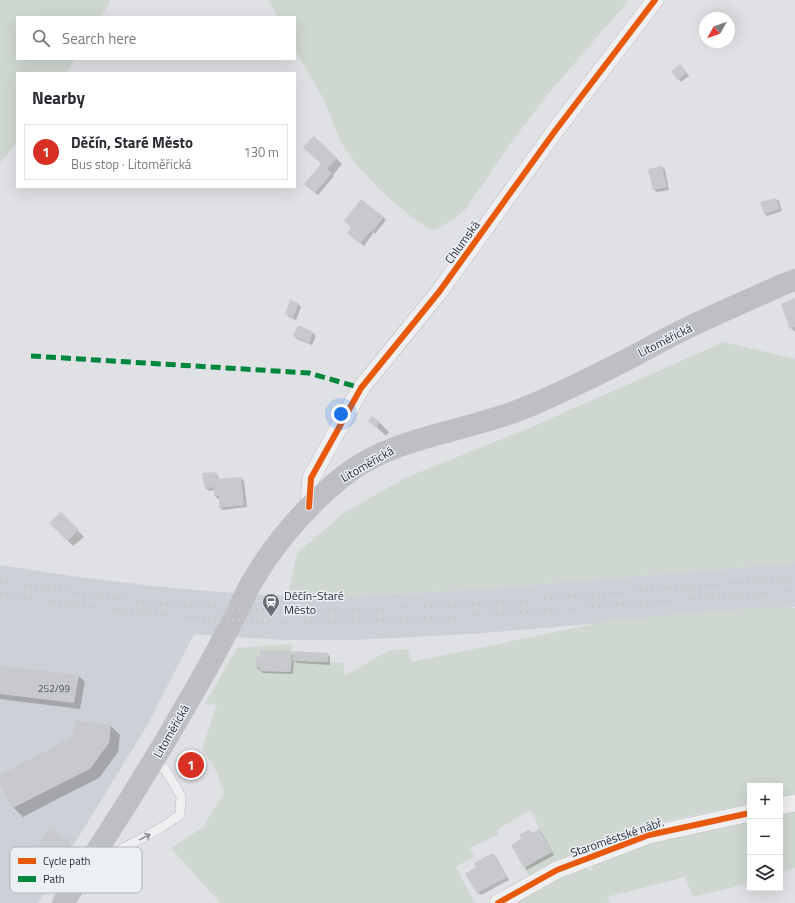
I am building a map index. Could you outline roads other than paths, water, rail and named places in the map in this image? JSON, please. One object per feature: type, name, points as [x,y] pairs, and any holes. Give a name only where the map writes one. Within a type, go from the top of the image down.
[{"type":"main road","name":"Litoměřická","points":[[99,847],[182,713],[252,581],[286,533],[309,507],[342,477],[358,466],[401,445],[501,416],[545,399],[678,333],[795,280]]},
{"type":"main road","name":"Litoměřická","points":[[63,903],[70,893]]},
{"type":"street","name":"Chlumská","points":[[309,507],[311,478],[362,388],[439,292],[555,131],[655,0]]},
{"type":"street","points":[[783,805],[795,803]]},
{"type":"street","name":"Staroměstské nábř.","points":[[498,903],[557,870],[649,835],[747,814]]},
{"type":"lane","points":[[125,847],[159,829],[180,815],[181,796],[165,769],[152,763]]},
{"type":"railway","points":[[0,581],[150,603],[239,609],[355,610],[470,605],[795,578]]},
{"type":"railway","points":[[0,594],[150,614],[288,624],[470,616],[795,591]]},
{"type":"place","name":"Děčín-Staré Město","points":[[271,617]]},
{"type":"place","name":"Děčín, Staré Město","points":[[191,765]]}]
